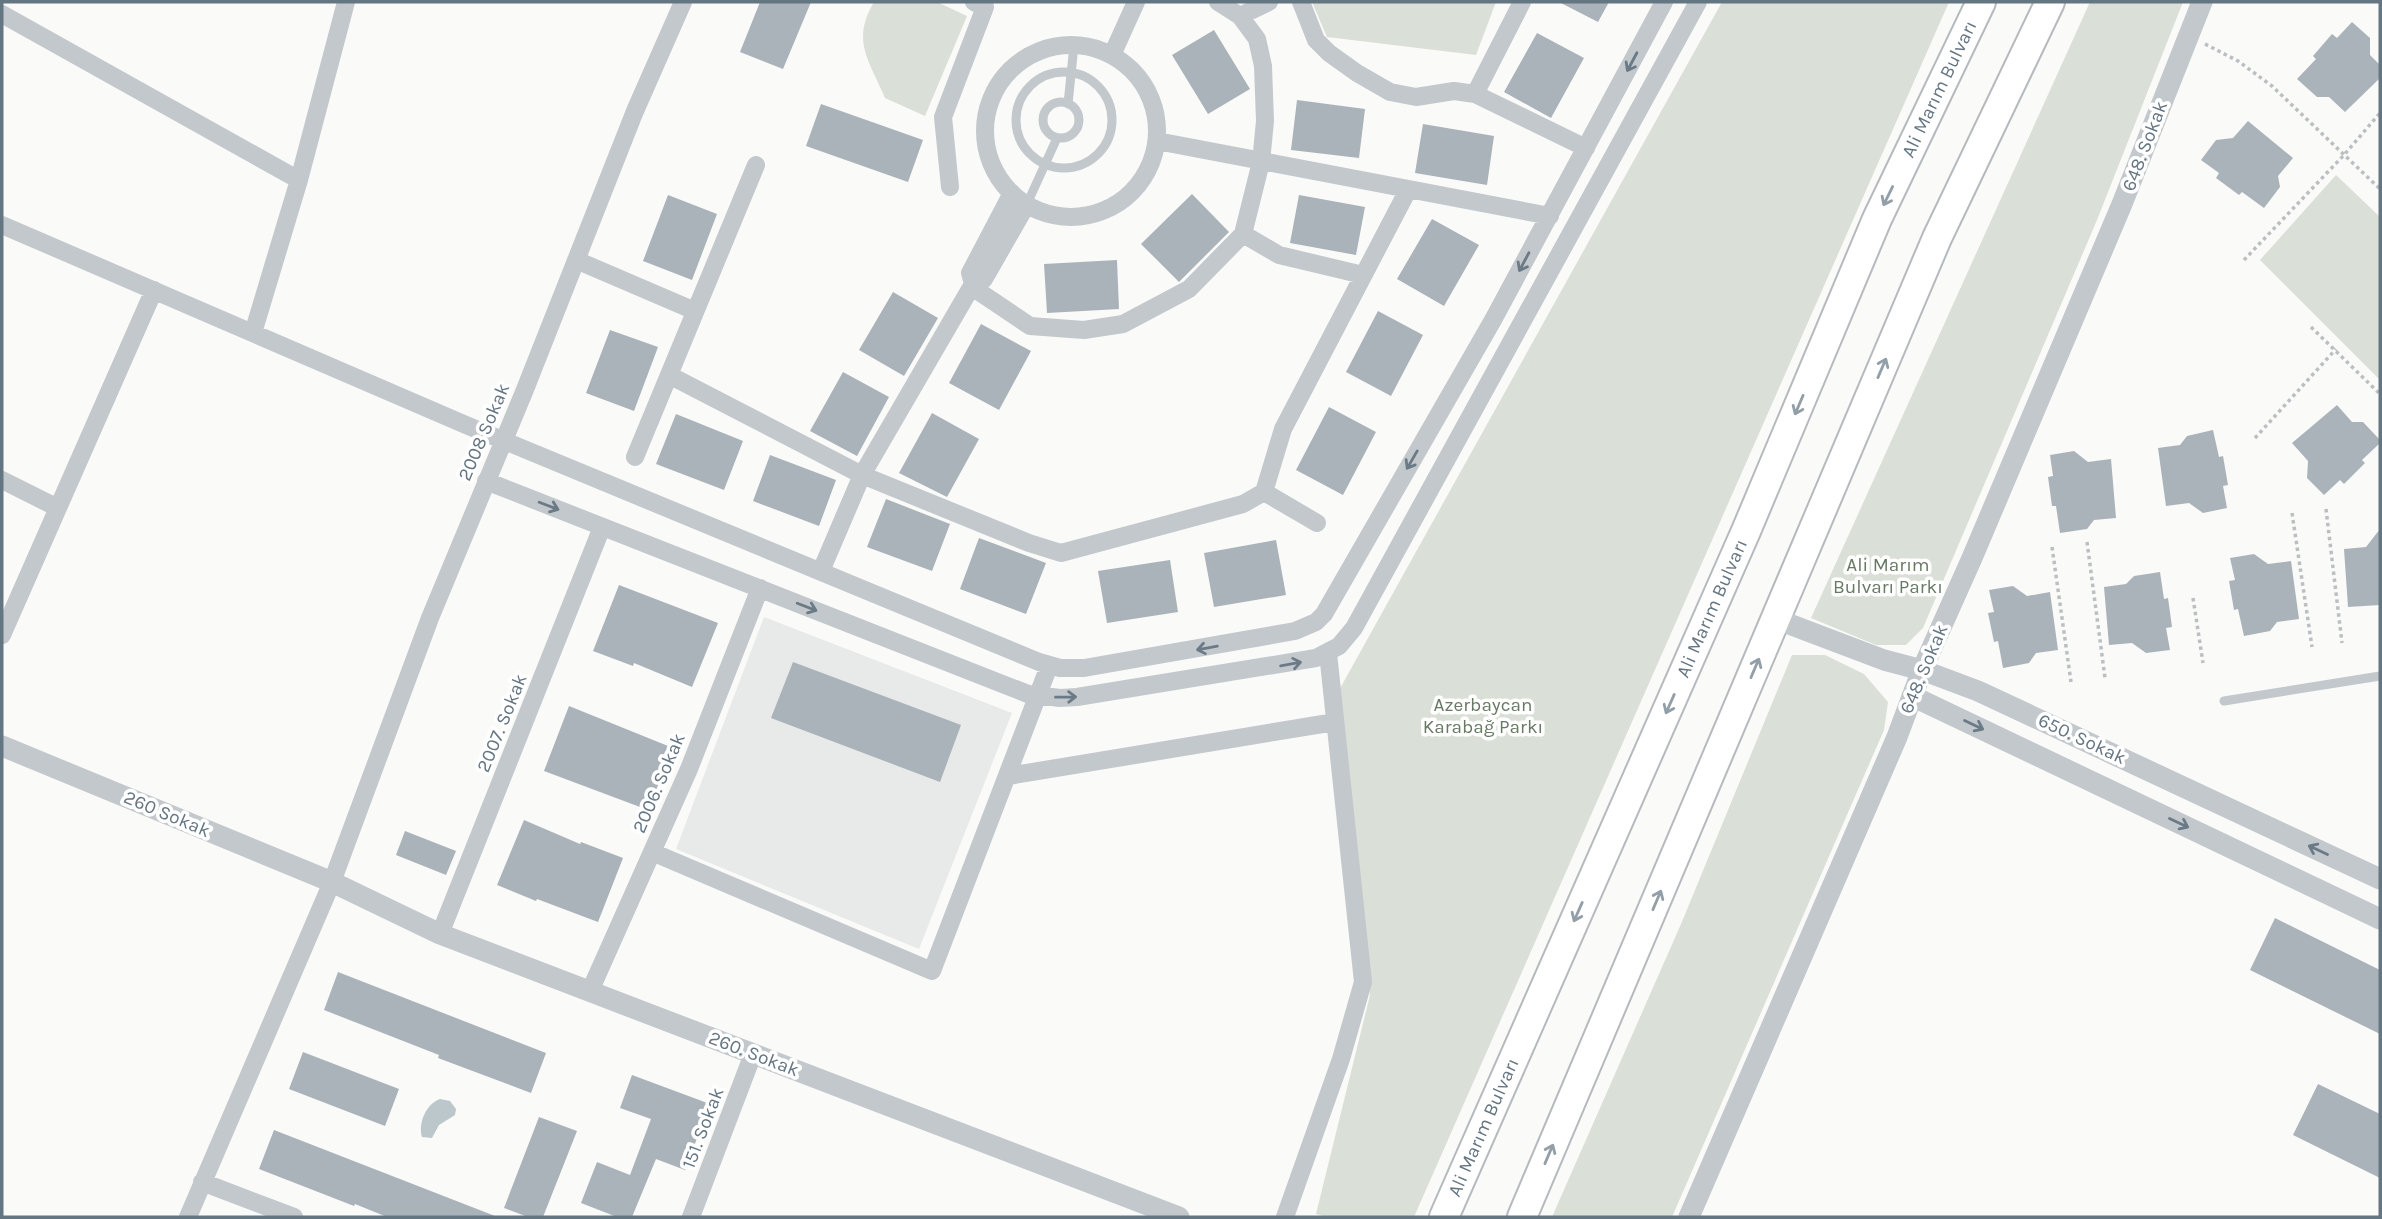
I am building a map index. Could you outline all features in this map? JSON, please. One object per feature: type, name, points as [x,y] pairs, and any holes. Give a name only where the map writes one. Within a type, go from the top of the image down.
[{"type":"main road","name":"Ali Marım Bulvarı","points":[[1444,1217],[1746,531],[1877,219],[1981,2]]},
{"type":"main road","points":[[1522,1217],[1937,238],[2050,2]]},
{"type":"street","points":[[253,333],[299,180],[346,2]]},
{"type":"street","name":"2008 Sokak","points":[[188,1217],[332,883],[430,618],[635,111],[683,2]]},
{"type":"street","points":[[950,187],[943,117],[985,7],[974,2]]},
{"type":"street","points":[[1112,55],[1136,2]]},
{"type":"street","points":[[972,285],[1030,326],[1084,330],[1123,324],[1189,289],[1243,234],[1261,162],[1265,121],[1263,66],[1257,38],[1240,16],[1218,2]]},
{"type":"street","points":[[1240,16],[1269,2]]},
{"type":"street","points":[[1301,2],[1316,40],[1338,60],[1390,92],[1416,97],[1454,91],[1475,94],[1586,148]]},
{"type":"street","points":[[1475,94],[1522,2]]},
{"type":"street","points":[[2,225],[503,439],[1049,666],[1084,668],[1263,638],[1295,631],[1316,622],[1334,601],[1364,543],[1493,320],[1664,2]]},
{"type":"street","points":[[486,481],[1028,694],[1077,697],[1300,662],[1328,653],[1348,638],[1354,628],[1698,2]]},
{"type":"street","name":"648. Sokak","points":[[1689,1217],[1897,737],[1922,670],[1978,546],[2117,217],[2202,2]]},
{"type":"street","points":[[2,14],[299,180]]},
{"type":"street","points":[[1074,45],[1112,55],[1129,67],[1148,91],[1157,121],[1157,141],[1151,164],[1139,185],[1121,202],[1099,212],[1075,217],[1051,215],[1019,198],[995,171],[986,148],[985,124],[990,100],[1002,79],[1020,61],[1041,50],[1074,45]]},
{"type":"street","points":[[1157,141],[1550,216]]},
{"type":"street","points":[[635,457],[756,165]]},
{"type":"street","points":[[668,375],[862,475],[1029,543],[1061,553],[1243,504],[1264,492],[1283,429],[1408,190]]},
{"type":"street","points":[[821,571],[862,475],[972,285],[984,279],[1019,198]]},
{"type":"street","points":[[1243,234],[1279,254],[1363,275]]},
{"type":"street","points":[[576,260],[695,312]]},
{"type":"street","points":[[2,635],[153,290]]},
{"type":"street","points":[[2,480],[58,508]]},
{"type":"street","points":[[1264,492],[1317,523]]},
{"type":"street","name":"2007. Sokak","points":[[440,934],[603,527]]},
{"type":"street","name":"2006. Sokak","points":[[590,991],[689,769],[760,589]]},
{"type":"street","name":"650. Sokak","points":[[1776,619],[1884,660],[1922,670],[1978,691],[2380,879]]},
{"type":"street","points":[[1285,1217],[1341,1059],[1363,982],[1328,653]]},
{"type":"street","points":[[652,852],[932,971],[1049,666]]},
{"type":"street","points":[[1912,696],[2380,919]]},
{"type":"street","points":[[1008,776],[1335,722]]},
{"type":"street","name":"260 Sokak","points":[[2,746],[332,883]]},
{"type":"street","name":"260. Sokak","points":[[332,883],[440,934],[1179,1217]]},
{"type":"street","name":"151. Sokak","points":[[691,1217],[753,1054]]},
{"type":"street","points":[[202,1182],[294,1217]]},
{"type":"lane","points":[[1068,103],[1074,45]]},
{"type":"lane","points":[[1071,73],[1087,78],[1106,96],[1112,112],[1110,138],[1101,152],[1087,163],[1062,169],[1045,165],[1032,157],[1021,142],[1016,123],[1018,105],[1028,88],[1043,77],[1071,73]]},
{"type":"lane","points":[[1055,103],[1068,103],[1078,113],[1079,125],[1070,136],[1058,138],[1051,135],[1044,125],[1045,111],[1055,103]]},
{"type":"lane","points":[[1019,198],[1045,165],[1058,138]]},
{"type":"lane","points":[[2224,701],[2380,676]]},
{"type":"path","points":[[2188,35],[2238,61],[2272,86],[2380,189]]},
{"type":"path","points":[[2244,260],[2380,113]]},
{"type":"path","points":[[2311,327],[2380,394]]},
{"type":"path","points":[[2255,438],[2336,349]]},
{"type":"path","points":[[2326,509],[2342,643]]},
{"type":"path","points":[[2292,513],[2312,647]]},
{"type":"path","points":[[2087,542],[2105,678]]},
{"type":"path","points":[[2052,547],[2071,682]]},
{"type":"path","points":[[2193,598],[2203,663]]},
{"type":"shaded area","points":[[764,617],[1012,713],[919,949],[676,849]]},
{"type":"shaded area","points":[[435,1101],[450,1101],[456,1109],[455,1115],[439,1125],[432,1138],[422,1137],[424,1115]]},
{"type":"green space","points":[[874,2],[937,2],[967,16],[925,116],[885,98],[868,61],[863,39],[864,28]]},
{"type":"green space","points":[[1312,2],[1496,2],[1476,55],[1327,37]]},
{"type":"green space","name":"Azerbaycan Karabağ Parkı","points":[[1722,2],[1949,2],[1414,1217],[1327,1217],[1316,1214],[1370,995],[1338,692]]},
{"type":"green space","name":"Ali Marım Bulvarı Parkı","points":[[2090,2],[2183,2],[2097,220],[1923,628],[1906,645],[1876,645],[1811,618]]},
{"type":"green space","points":[[2336,175],[2380,217],[2380,380],[2260,260]]},
{"type":"green space","name":"Ali Marım Bulvarı Parkı","points":[[1792,655],[1825,655],[1864,674],[1888,702],[1884,730],[1672,1217],[1552,1217],[1681,924]]},
{"type":"building","points":[[760,2],[811,2],[783,69],[740,52]]},
{"type":"building","points":[[1559,2],[1609,2],[1598,22]]},
{"type":"building","points":[[2352,22],[2370,38],[2370,55],[2380,65],[2380,78],[2345,112],[2329,97],[2317,97],[2297,79],[2316,59],[2313,56],[2332,34],[2337,38]]},
{"type":"building","points":[[1214,30],[1250,89],[1208,114],[1172,55]]},
{"type":"building","points":[[1537,33],[1584,58],[1551,118],[1504,92]]},
{"type":"building","points":[[1297,100],[1365,109],[1359,158],[1291,150]]},
{"type":"building","points":[[821,104],[923,140],[908,182],[806,146]]},
{"type":"building","points":[[2248,121],[2293,158],[2278,176],[2280,187],[2264,208],[2242,192],[2239,195],[2216,178],[2219,173],[2201,160],[2216,140],[2233,138]]},
{"type":"building","points":[[1423,124],[1494,136],[1487,185],[1415,173]]},
{"type":"building","points":[[1192,194],[1229,232],[1179,282],[1141,244]]},
{"type":"building","points":[[668,195],[717,214],[692,280],[643,261]]},
{"type":"building","points":[[1299,195],[1365,207],[1356,255],[1290,243]]},
{"type":"building","points":[[1432,219],[1479,245],[1444,306],[1397,279]]},
{"type":"building","points":[[1117,260],[1119,309],[1047,313],[1044,264]]},
{"type":"building","points":[[893,292],[938,318],[904,376],[859,350]]},
{"type":"building","points":[[1378,311],[1423,335],[1391,396],[1346,372]]},
{"type":"building","points":[[981,324],[1031,351],[999,410],[949,383]]},
{"type":"building","points":[[610,330],[658,347],[634,411],[586,393]]},
{"type":"building","points":[[843,372],[889,397],[857,456],[810,431]]},
{"type":"building","points":[[2337,405],[2352,422],[2363,422],[2380,443],[2362,460],[2365,463],[2344,484],[2340,480],[2324,495],[2307,478],[2308,461],[2292,443]]},
{"type":"building","points":[[1329,407],[1376,432],[1343,495],[1296,470]]},
{"type":"building","points":[[932,413],[979,439],[947,497],[899,473]]},
{"type":"building","points":[[676,414],[743,441],[724,490],[656,464]]},
{"type":"building","points":[[2213,430],[2219,457],[2223,456],[2228,485],[2223,486],[2227,508],[2203,513],[2189,503],[2166,506],[2158,448],[2180,445],[2187,436]]},
{"type":"building","points":[[2074,451],[2088,462],[2111,459],[2116,518],[2094,520],[2087,529],[2060,533],[2056,506],[2052,506],[2048,477],[2053,476],[2050,455]]},
{"type":"building","points":[[770,455],[836,480],[819,526],[753,501]]},
{"type":"building","points":[[886,499],[950,524],[932,571],[867,547]]},
{"type":"building","points":[[2380,529],[2380,605],[2348,607],[2344,549],[2366,547]]},
{"type":"building","points":[[979,538],[1046,563],[1026,614],[960,589]]},
{"type":"building","points":[[1276,540],[1286,595],[1214,607],[1204,553]]},
{"type":"building","points":[[2254,554],[2268,564],[2291,561],[2299,619],[2277,622],[2270,631],[2244,636],[2238,609],[2234,610],[2229,581],[2235,580],[2230,558]]},
{"type":"building","points":[[1170,560],[1178,612],[1107,623],[1098,571]]},
{"type":"building","points":[[2160,572],[2164,599],[2168,598],[2172,627],[2166,628],[2170,650],[2146,653],[2132,643],[2109,645],[2104,587],[2126,584],[2134,576]]},
{"type":"building","points":[[619,585],[718,623],[692,687],[634,663],[633,666],[593,651]]},
{"type":"building","points":[[2013,586],[2027,596],[2050,592],[2058,650],[2036,653],[2029,663],[2003,668],[1998,641],[1994,642],[1988,613],[1994,612],[1989,590]]},
{"type":"building","points":[[793,662],[961,725],[940,782],[771,718]]},
{"type":"building","points":[[569,706],[673,748],[648,810],[544,771]]},
{"type":"building","points":[[524,820],[580,844],[581,842],[623,858],[598,922],[497,885]]},
{"type":"building","points":[[405,831],[456,851],[446,875],[396,855]]},
{"type":"building","points":[[2275,918],[2380,970],[2380,1034],[2250,970]]},
{"type":"building","points":[[338,972],[546,1053],[531,1093],[438,1058],[439,1055],[324,1010]]},
{"type":"building","points":[[303,1052],[399,1089],[385,1126],[289,1089]]},
{"type":"building","points":[[632,1075],[710,1104],[685,1170],[656,1159],[632,1217],[617,1217],[581,1203],[597,1162],[630,1175],[651,1119],[620,1108]]},
{"type":"building","points":[[2318,1084],[2380,1114],[2380,1178],[2293,1135]]},
{"type":"building","points":[[539,1117],[577,1131],[543,1217],[528,1217],[504,1208]]},
{"type":"building","points":[[274,1130],[495,1217],[387,1217],[259,1169]]}]
